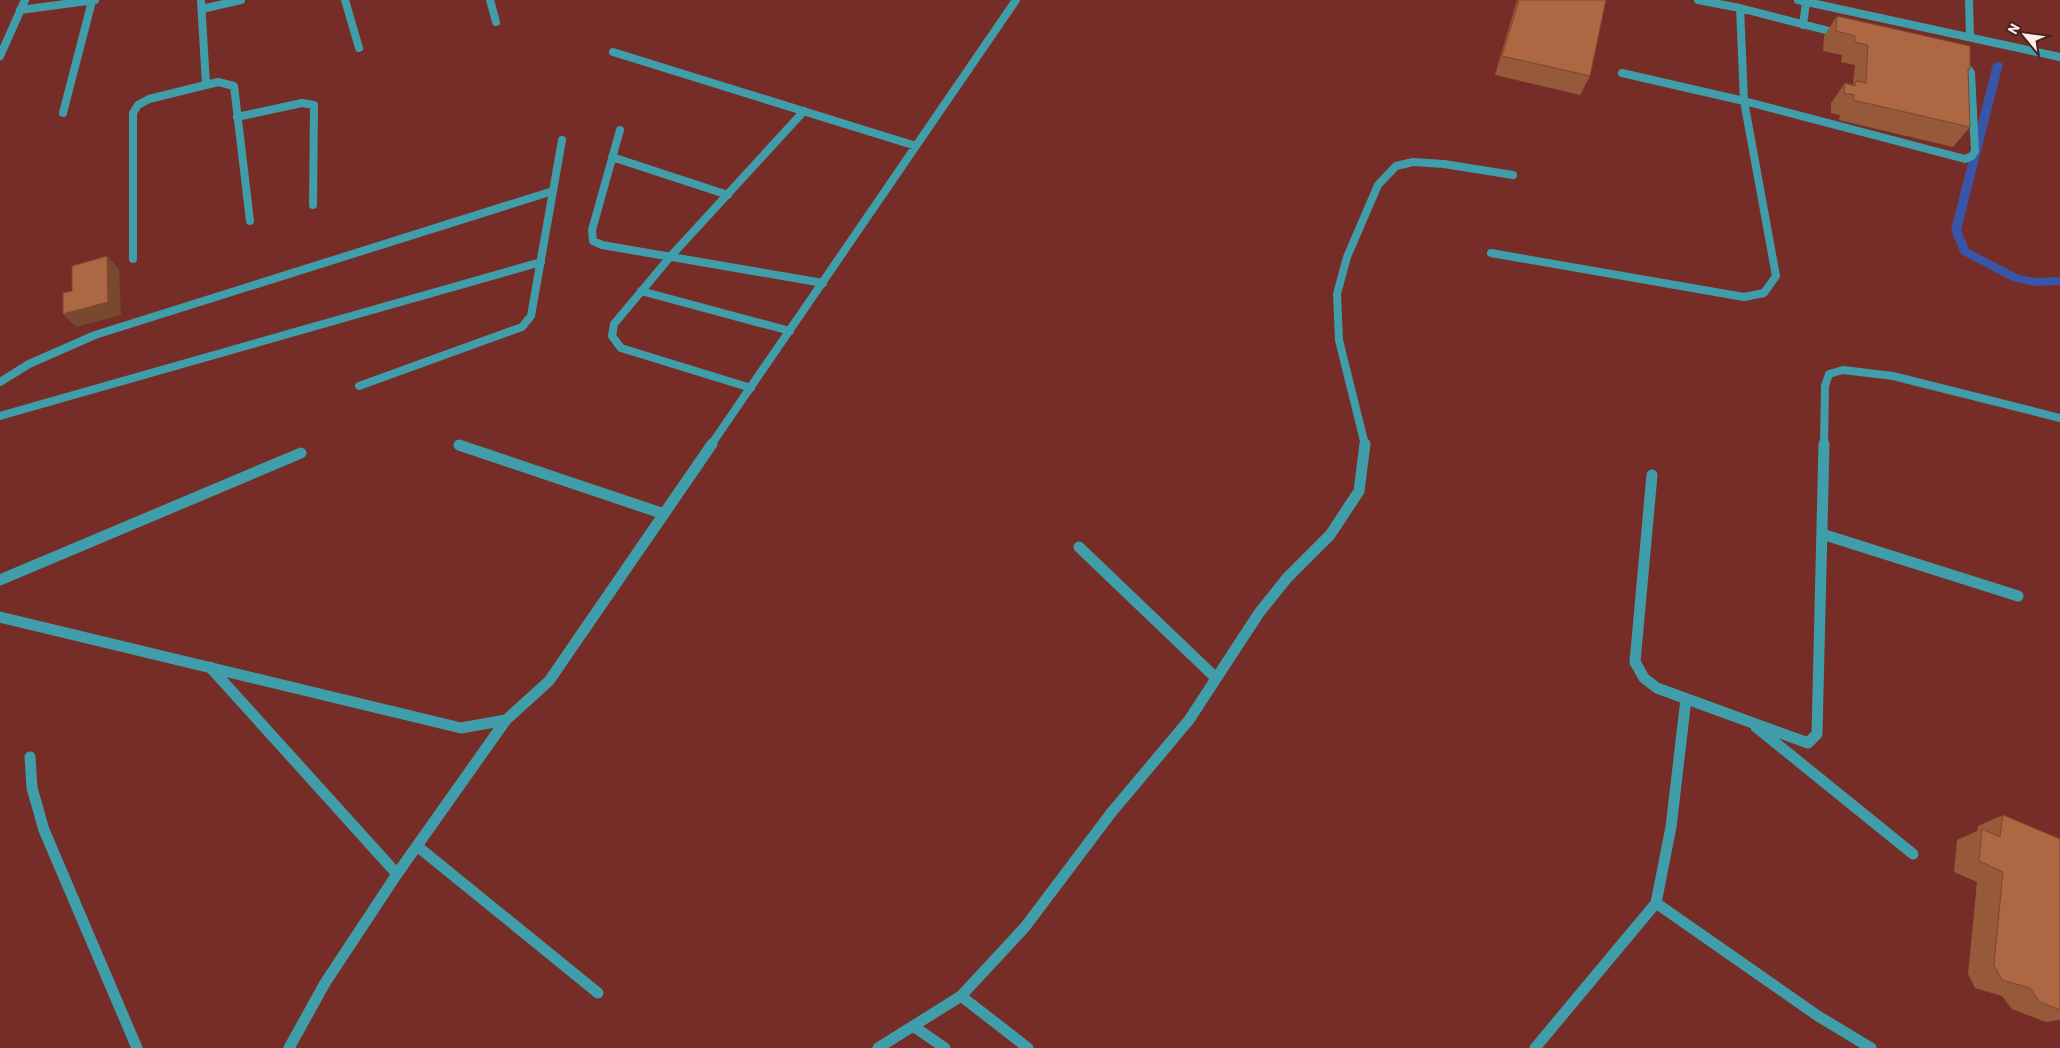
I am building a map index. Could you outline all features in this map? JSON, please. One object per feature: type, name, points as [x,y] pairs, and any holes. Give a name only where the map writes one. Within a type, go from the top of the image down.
[{"type":"street","points":[[0,56],[25,0]]},
{"type":"street","points":[[20,10],[94,0],[63,113]]},
{"type":"street","points":[[201,0],[206,85]]},
{"type":"street","points":[[202,9],[242,0]]},
{"type":"street","points":[[345,0],[359,48]]},
{"type":"street","points":[[490,0],[496,22]]},
{"type":"street","points":[[289,1048],[325,983],[397,874],[506,720],[549,681],[1016,0]]},
{"type":"street","points":[[1698,0],[1740,8],[1850,36]]},
{"type":"street","points":[[1969,0],[1970,38]]},
{"type":"street","points":[[1803,25],[1802,1],[2060,57]]},
{"type":"street","points":[[1491,253],[1744,297],[1764,293],[1776,276],[1744,101],[1740,8]]},
{"type":"street","points":[[613,52],[916,146]]},
{"type":"street","points":[[1622,73],[1744,101],[1965,159],[1972,156],[1975,151],[1972,72],[1966,66],[1955,61]]},
{"type":"street","points":[[133,259],[133,113],[138,105],[149,99],[218,82],[234,86],[250,221]]},
{"type":"street","points":[[237,117],[302,103],[314,105],[313,204]]},
{"type":"street","points":[[750,388],[621,348],[612,336],[614,324],[670,257],[804,112]]},
{"type":"street","points":[[620,130],[592,230],[593,242],[823,283]]},
{"type":"street","points":[[359,386],[522,327],[531,316],[562,140]]},
{"type":"street","points":[[612,157],[728,195]]},
{"type":"street","points":[[878,1048],[961,996],[1025,927],[1111,814],[1188,720],[1259,613],[1287,578],[1330,535],[1359,491],[1366,444],[1339,340],[1337,294],[1347,257],[1378,185],[1396,166],[1413,162],[1444,164],[1513,176]]},
{"type":"street","points":[[0,382],[47,355],[95,335],[553,191]]},
{"type":"street","points":[[0,416],[541,262]]},
{"type":"street","points":[[642,291],[790,331]]},
{"type":"street","points":[[1652,475],[1635,662],[1644,678],[1657,688],[1808,743],[1817,734],[1825,386],[1829,374],[1844,370],[1893,376],[2060,418]]},
{"type":"street","points":[[459,445],[664,514]]},
{"type":"street","points":[[0,580],[301,453]]},
{"type":"street","points":[[1822,534],[2018,596]]},
{"type":"street","points":[[1080,547],[1216,678]]},
{"type":"street","points":[[0,617],[461,728],[506,720]]},
{"type":"street","points":[[210,667],[397,874]]},
{"type":"street","points":[[1534,1048],[1656,903],[1663,876],[1674,811],[1686,699]]},
{"type":"street","points":[[1749,722],[1913,854]]},
{"type":"street","points":[[30,757],[32,788],[44,830],[138,1048]]},
{"type":"street","points":[[417,846],[598,993]]},
{"type":"street","points":[[1656,903],[1818,1016],[1871,1048]]},
{"type":"street","points":[[961,996],[1028,1048]]},
{"type":"street","points":[[913,1026],[945,1048]]},
{"type":"building","points":[[1519,0],[1606,0],[1590,76],[1502,56]]},
{"type":"building","points":[[1837,16],[1970,46],[1970,69],[1968,69],[1970,127],[1853,100],[1854,95],[1844,93],[1845,83],[1855,86],[1856,81],[1866,83],[1868,45],[1855,42],[1855,36],[1836,31]]},
{"type":"building","points":[[107,256],[108,302],[63,314],[63,293],[72,291],[72,266]]},
{"type":"building","points":[[2003,815],[2060,839],[2060,1010],[2040,1002],[2030,988],[2002,980],[1994,965],[2003,872],[1979,861],[1982,829],[2000,837]]},
{"type":"waterway","points":[[1998,64],[1956,230],[1965,251],[2016,278],[2035,282],[2060,281]]}]
